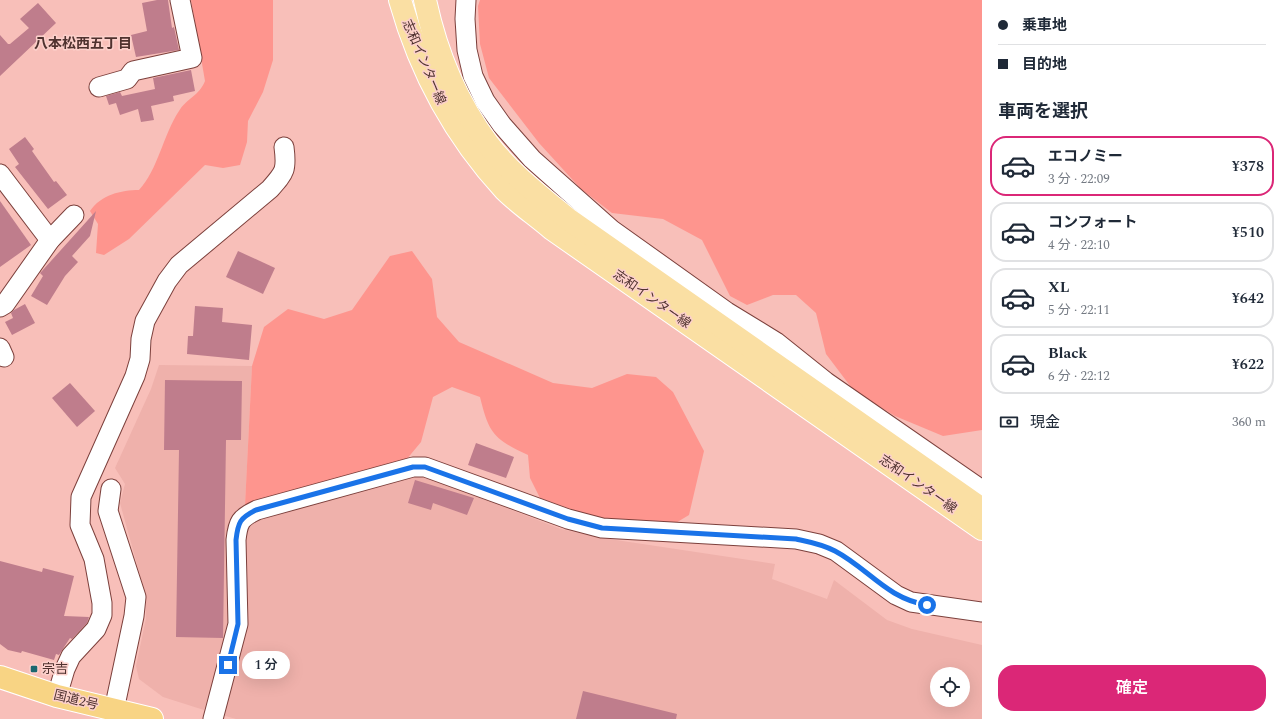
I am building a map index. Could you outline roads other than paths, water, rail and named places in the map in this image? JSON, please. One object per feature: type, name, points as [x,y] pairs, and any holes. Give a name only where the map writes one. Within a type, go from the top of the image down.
[{"type":"highway","name":"国道2号","points":[[0,677],[57,696],[152,719]]},
{"type":"main road","name":"志和インター線","points":[[400,0],[409,30],[446,112],[473,153],[506,191],[552,229],[982,529]]},
{"type":"main road","name":"志和インター線","points":[[425,0],[430,22],[443,63],[462,103],[489,144],[523,181],[568,219],[982,509]]},
{"type":"street","points":[[99,87],[127,80],[133,71],[192,58],[180,0]]},
{"type":"street","points":[[466,0],[465,19],[467,50],[474,76],[485,101],[502,126],[532,160],[612,230],[727,312],[776,342],[826,382],[982,490]]},
{"type":"street","points":[[57,696],[65,669],[72,656],[96,628],[102,615],[102,603],[94,559],[80,525],[81,497],[135,376],[140,359],[141,338],[145,321],[167,281],[180,265],[270,190],[279,179],[286,166],[284,147]]},
{"type":"street","points":[[0,174],[50,240]]},
{"type":"street","points":[[0,307],[4,304],[50,240],[74,215]]},
{"type":"street","points":[[213,719],[238,624],[236,540],[238,526],[244,516],[256,510],[413,467],[425,467],[568,519],[602,528],[796,539],[819,544],[836,552],[896,595],[911,602],[982,612]]},
{"type":"street","points":[[111,489],[108,511],[136,597],[134,616],[114,710]]},
{"type":"place","name":"宗吉","points":[[34,669]]},
{"type":"district","name":"八本松西五丁目","points":[[83,43]]}]
